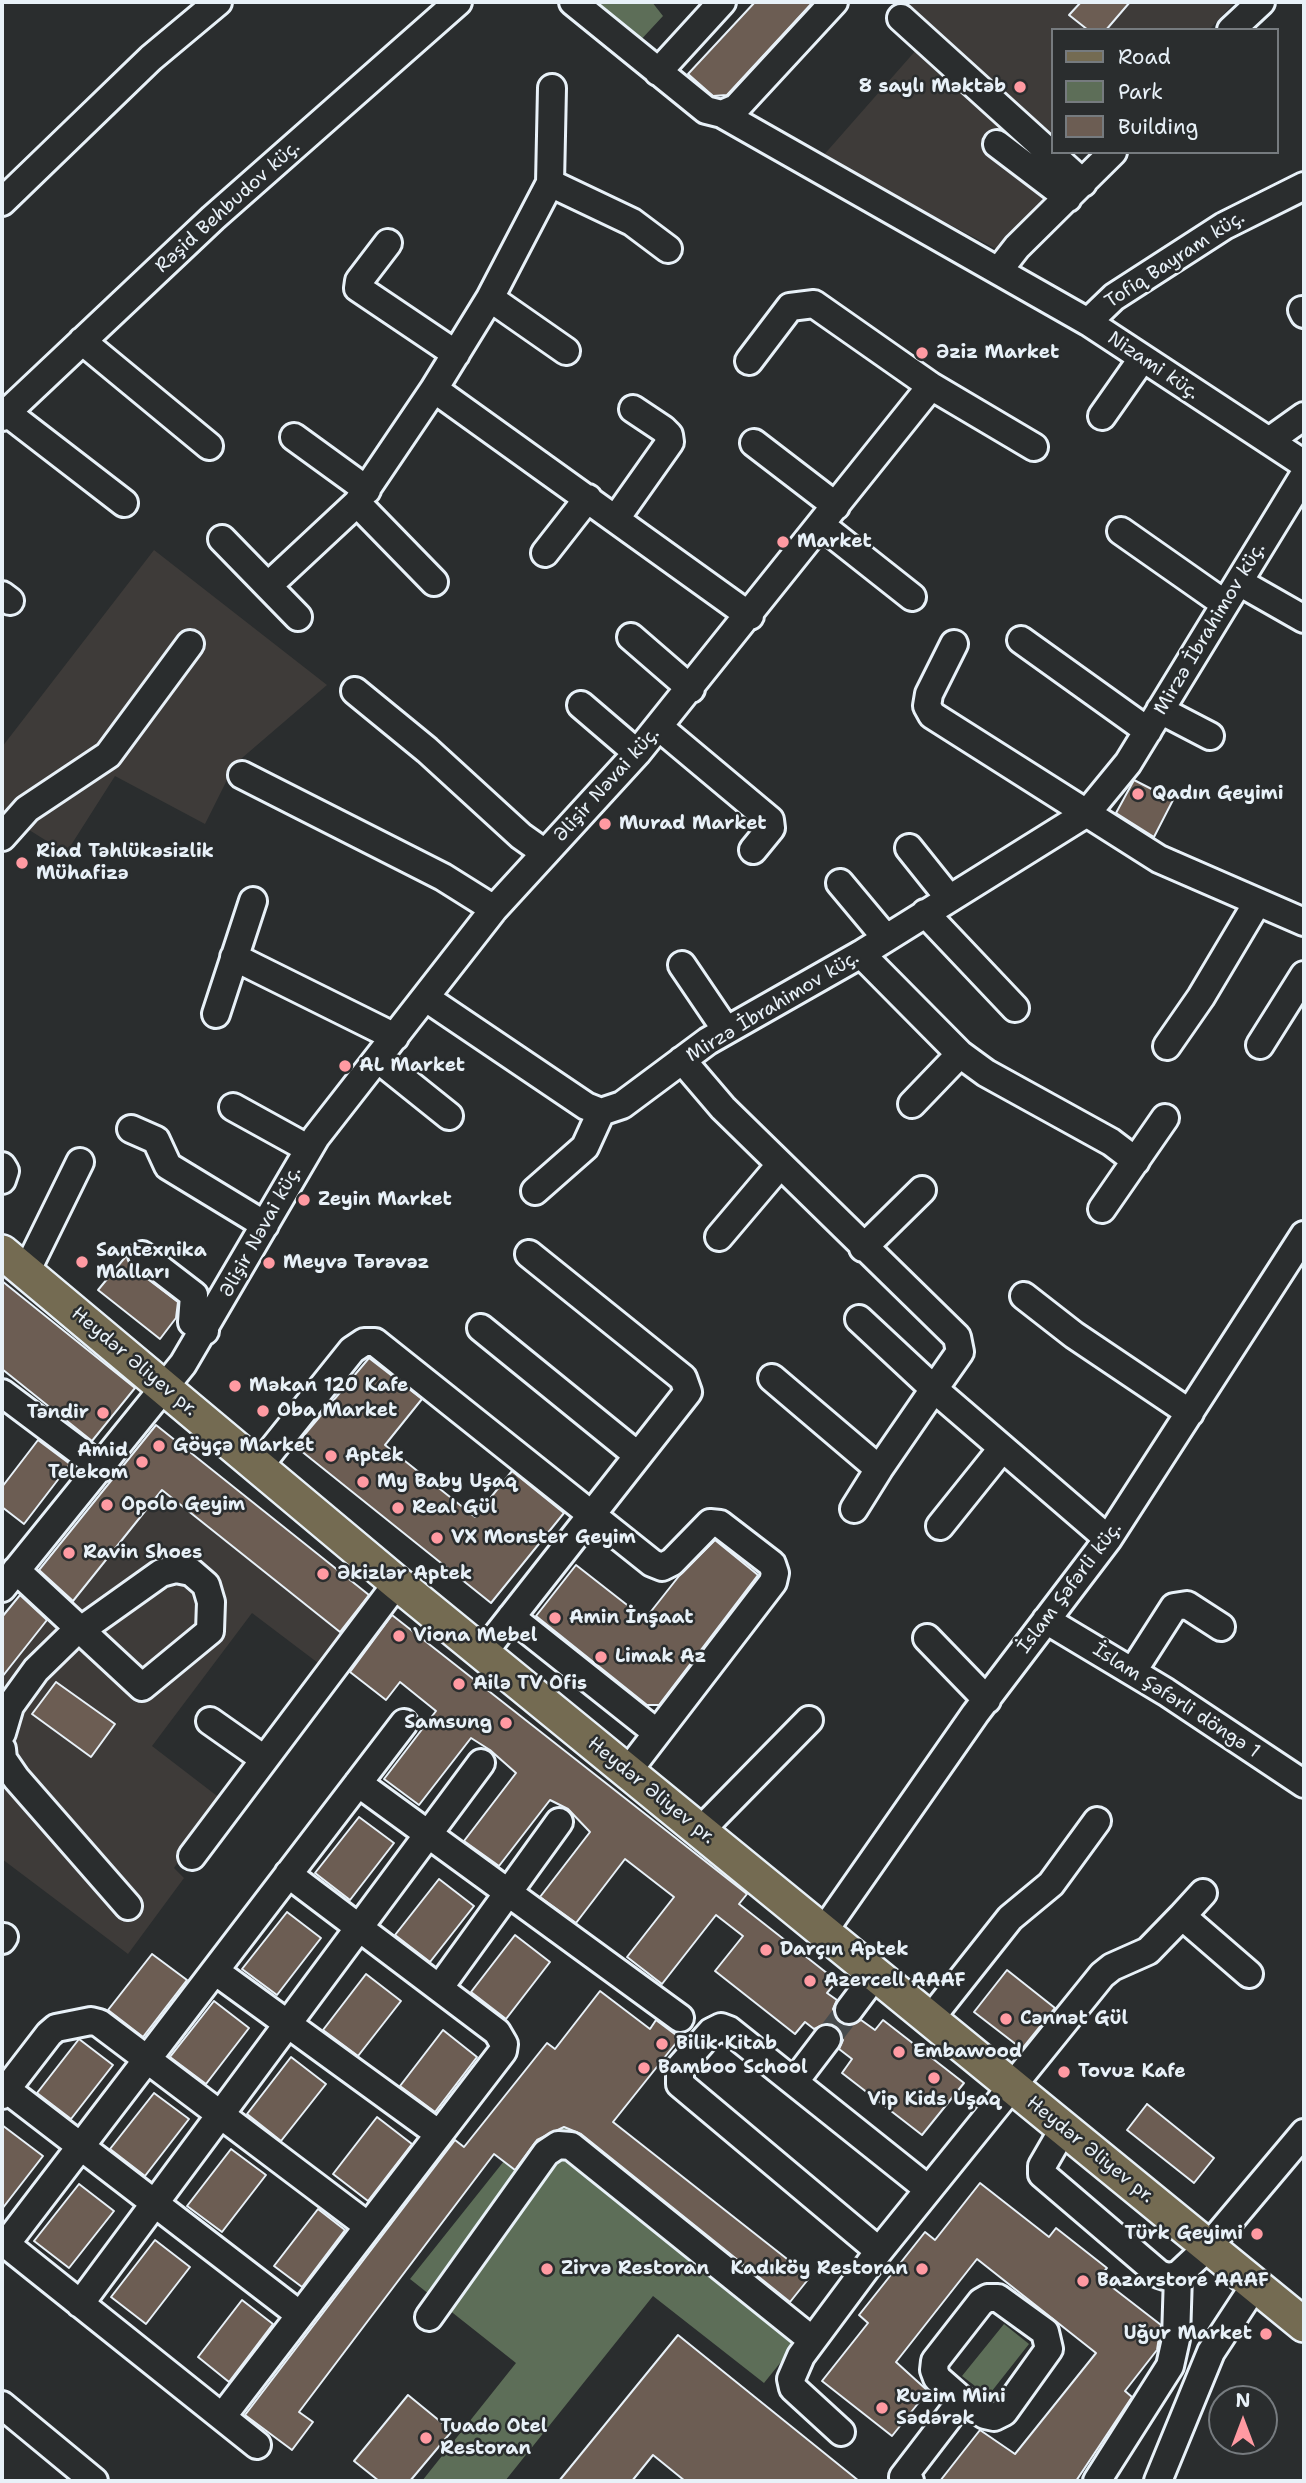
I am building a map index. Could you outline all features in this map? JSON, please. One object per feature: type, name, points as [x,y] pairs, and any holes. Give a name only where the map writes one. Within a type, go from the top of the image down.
[{"type":"main road","name":"Heydər Əliyev pr.","points":[[14,1262],[397,1583],[1304,2325]]},
{"type":"street","points":[[2,202],[151,58],[218,2]]},
{"type":"street","name":"Rəşid Behbudov küç.","points":[[4,415],[213,218],[458,2]]},
{"type":"street","name":"Nizami küç.","points":[[573,2],[706,110],[722,114],[1088,322],[1304,464]]},
{"type":"street","points":[[658,72],[722,2]]},
{"type":"street","points":[[722,114],[736,108],[834,2]]},
{"type":"street","points":[[1233,28],[1252,4]]},
{"type":"street","points":[[901,18],[1076,191]]},
{"type":"street","points":[[269,585],[362,497],[434,389],[490,298],[550,183],[552,88]]},
{"type":"street","points":[[998,144],[1076,191]]},
{"type":"street","points":[[999,270],[1017,247],[1111,154]]},
{"type":"street","points":[[550,183],[632,222],[668,249]]},
{"type":"street","name":"Tofiq Bayram küç.","points":[[1088,322],[1114,297],[1224,226],[1304,186]]},
{"type":"street","points":[[388,243],[359,281],[358,288],[456,354]]},
{"type":"street","points":[[490,298],[566,351]]},
{"type":"street","points":[[749,361],[790,307],[814,304],[931,386],[1034,447]]},
{"type":"street","points":[[82,341],[209,446]]},
{"type":"street","points":[[1102,416],[1142,359]]},
{"type":"street","name":"Əlişir Nəvai küç.","points":[[9,1579],[102,1468],[205,1331],[309,1149],[395,1037],[494,909],[637,753],[691,689],[931,386]]},
{"type":"street","points":[[434,389],[617,517],[750,616]]},
{"type":"street","points":[[617,517],[670,442],[669,435],[663,429],[633,409]]},
{"type":"street","points":[[4,415],[124,503]]},
{"type":"street","points":[[1269,441],[1304,416]]},
{"type":"street","points":[[294,437],[362,497],[434,582]]},
{"type":"street","points":[[754,443],[912,597]]},
{"type":"street","name":"Mirzə İbrahimov küç.","points":[[601,1112],[622,1105],[726,1030],[886,939],[1087,813],[1115,780],[1154,720],[1304,475]]},
{"type":"street","points":[[545,553],[588,498]]},
{"type":"street","points":[[1121,531],[1232,593],[1304,619]]},
{"type":"street","points":[[222,539],[298,617]]},
{"type":"street","points":[[631,637],[691,689]]},
{"type":"street","points":[[1021,640],[1154,720],[1210,736]]},
{"type":"street","points":[[8,830],[35,804],[108,755],[190,644]]},
{"type":"street","points":[[954,644],[929,694],[927,706],[932,715],[1159,859],[1304,922]]},
{"type":"street","points":[[355,691],[544,853]]},
{"type":"street","points":[[581,705],[637,753]]},
{"type":"street","points":[[659,727],[770,820],[771,828],[752,850]]},
{"type":"street","points":[[242,775],[443,877],[494,909]]},
{"type":"street","points":[[909,848],[949,898]]},
{"type":"street","points":[[840,883],[886,939]]},
{"type":"street","points":[[216,1014],[253,901]]},
{"type":"street","points":[[1167,1046],[1201,997],[1257,903]]},
{"type":"street","points":[[925,913],[1015,1008]]},
{"type":"street","points":[[861,954],[960,1054],[986,1073],[1111,1142],[1136,1161]]},
{"type":"street","points":[[234,957],[395,1037]]},
{"type":"street","points":[[682,965],[726,1030]]},
{"type":"street","points":[[1260,1045],[1304,975]]},
{"type":"street","points":[[426,998],[586,1106],[601,1112],[585,1147],[535,1191]]},
{"type":"street","points":[[912,1104],[960,1054]]},
{"type":"street","points":[[378,1059],[449,1116]]},
{"type":"street","points":[[682,1060],[780,1165],[957,1338],[960,1345],[960,1352],[854,1509]]},
{"type":"street","points":[[233,1107],[309,1149]]},
{"type":"street","points":[[1102,1209],[1165,1118]]},
{"type":"street","points":[[131,1129],[156,1140],[168,1166],[265,1225]]},
{"type":"street","points":[[14,1262],[80,1161]]},
{"type":"street","points":[[719,1237],[780,1165]]},
{"type":"street","points":[[2,1166],[5,1171],[2,1180]]},
{"type":"street","points":[[863,1248],[922,1189]]},
{"type":"street","name":"İslam Şəfərli küç.","points":[[823,1931],[987,1700],[1108,1539],[1304,1235]]},
{"type":"street","points":[[483,1653],[636,1454],[688,1392],[688,1385],[683,1378],[529,1254]]},
{"type":"street","points":[[142,1255],[194,1295],[192,1322],[205,1331]]},
{"type":"street","points":[[1024,1296],[1083,1342],[1190,1413]]},
{"type":"street","points":[[859,1319],[1001,1450],[1108,1539]]},
{"type":"street","points":[[481,1328],[636,1454]]},
{"type":"street","points":[[259,1466],[352,1349],[364,1342],[376,1342],[652,1563],[662,1567],[672,1562],[710,1522],[720,1524],[772,1564],[775,1573],[773,1582],[628,1771]]},
{"type":"street","points":[[772,1378],[879,1469]]},
{"type":"street","points":[[2,1393],[102,1468]]},
{"type":"street","points":[[940,1527],[1001,1450]]},
{"type":"street","points":[[2,1733],[10,1706],[36,1670],[80,1629],[161,1573],[176,1569],[191,1572],[206,1585],[211,1602],[210,1631],[142,1687],[80,1629],[9,1579]]},
{"type":"street","points":[[192,1856],[397,1583]]},
{"type":"street","points":[[1133,1671],[1174,1607],[1187,1605],[1221,1627]]},
{"type":"street","points":[[511,1617],[657,1733]]},
{"type":"street","name":"İslam Şəfərli döngə 1","points":[[1046,1620],[1133,1671],[1304,1784]]},
{"type":"street","points":[[927,1638],[987,1700]]},
{"type":"street","points":[[700,1831],[809,1720]]},
{"type":"street","points":[[210,1721],[264,1759]]},
{"type":"street","points":[[257,2445],[4,2243],[81,2147],[404,1723]]},
{"type":"street","points":[[2,1749],[3,1759],[16,1778],[128,1906]]},
{"type":"street","points":[[80,2304],[481,1763]]},
{"type":"street","points":[[358,1783],[680,2018]]},
{"type":"street","points":[[930,2019],[1010,1918],[1051,1884],[1097,1821]]},
{"type":"street","points":[[440,1987],[510,1894],[559,1822]]},
{"type":"street","points":[[222,2417],[499,2059],[504,2044],[497,2032],[440,1987],[288,1874]]},
{"type":"street","points":[[841,2432],[793,2388],[794,2370],[812,2340],[928,2189],[1014,2088],[1102,1976],[1112,1967],[1147,1951],[1203,1893]]},
{"type":"street","points":[[1182,1916],[1249,1974]]},
{"type":"street","points":[[215,1971],[439,2134]]},
{"type":"street","points":[[849,2010],[876,1974]]},
{"type":"street","points":[[300,2315],[81,2147],[4,2092],[48,2034],[56,2028],[91,2021],[99,2023],[368,2226]]},
{"type":"street","points":[[879,2251],[680,2084],[678,2076],[688,2058],[711,2032],[721,2027],[729,2030],[928,2189]]},
{"type":"street","points":[[794,2081],[827,2039]]},
{"type":"street","points":[[1063,2128],[1042,2166],[1042,2174],[1047,2182],[1159,2274],[1178,2275],[1208,2247],[1304,2133]]},
{"type":"street","points":[[429,2317],[546,2153],[558,2145],[571,2146],[812,2340]]},
{"type":"street","points":[[1097,2481],[1170,2366],[1177,2339],[1178,2275]]},
{"type":"street","points":[[1158,2481],[1211,2352],[1255,2285]]},
{"type":"street","points":[[998,2298],[1045,2332],[1049,2349],[1004,2412],[994,2417],[985,2415],[962,2400],[937,2378],[935,2361],[981,2302],[998,2298]]},
{"type":"street","points":[[904,2480],[962,2400]]},
{"type":"street","points":[[2,2405],[94,2481]]},
{"type":"shaded area","name":"8 saylı Məktəb","points":[[892,2],[1235,2],[1211,28],[1050,28],[1050,143]]},
{"type":"shaded area","points":[[917,49],[1063,179],[998,250],[822,157]]},
{"type":"shaded area","points":[[154,550],[327,685],[235,764],[205,824],[115,776],[66,853],[2,813],[2,747]]},
{"type":"shaded area","points":[[156,1425],[374,1599],[322,1666],[252,1613],[152,1746],[221,1799],[174,1868],[184,1878],[128,1954],[2,1859],[2,1617]]},
{"type":"green space","points":[[590,2],[652,2],[663,16],[637,44]]},
{"type":"green space","points":[[555,2097],[579,2116],[553,2149],[797,2342],[764,2383],[653,2296],[505,2481],[422,2481],[516,2363],[410,2279]]},
{"type":"green space","points":[[1004,2324],[1029,2344],[988,2396],[962,2376]]},
{"type":"building","points":[[755,2],[813,2],[727,95],[713,96],[688,74]]},
{"type":"building","points":[[1081,2],[1130,2],[1108,28],[1085,28],[1069,15]]},
{"type":"building","points":[[1134,780],[1173,800],[1154,837],[1116,813]]},
{"type":"building","points":[[127,1255],[132,1267],[178,1302],[176,1318],[160,1339],[98,1290]]},
{"type":"building","points":[[2,1281],[135,1388],[92,1441],[2,1369]]},
{"type":"building","points":[[369,1358],[422,1399],[385,1445],[475,1517],[512,1471],[564,1513],[491,1603],[295,1446]]},
{"type":"building","points":[[156,1425],[369,1595],[340,1632],[162,1490],[73,1601],[39,1570]]},
{"type":"building","points":[[38,1440],[70,1464],[24,1524],[2,1507],[2,1487]]},
{"type":"building","points":[[715,1540],[758,1575],[659,1705],[647,1705],[536,1616],[576,1565],[645,1619],[679,1576]]},
{"type":"building","points":[[20,1595],[47,1620],[2,1677],[2,1617]]},
{"type":"building","points":[[392,1615],[747,1894],[739,1904],[837,1981],[827,1993],[837,2000],[833,2009],[839,2022],[848,2026],[861,2020],[875,2030],[883,2020],[964,2083],[922,2135],[842,2073],[852,2059],[839,2049],[843,2040],[837,2027],[828,2023],[814,2029],[805,2022],[795,2034],[715,1971],[743,1936],[716,1915],[662,1984],[627,1957],[674,1897],[625,1859],[576,1923],[540,1897],[590,1832],[568,1809],[550,1800],[499,1866],[464,1841],[516,1773],[490,1750],[471,1738],[419,1805],[384,1779],[436,1711],[400,1682],[386,1700],[350,1672]]},
{"type":"building","points":[[56,1682],[115,1724],[91,1757],[32,1714]]},
{"type":"building","points":[[359,1817],[394,1843],[350,1900],[315,1873]]},
{"type":"building","points":[[439,1879],[474,1906],[430,1962],[395,1935]]},
{"type":"building","points":[[287,1912],[321,1938],[277,1995],[242,1969]]},
{"type":"building","points":[[515,1935],[550,1962],[506,2019],[471,1992]]},
{"type":"building","points":[[152,1954],[187,1980],[143,2037],[108,2010]]},
{"type":"building","points":[[1007,1970],[1055,2008],[1022,2049],[974,2012]]},
{"type":"building","points":[[366,1974],[401,2001],[358,2056],[323,2030]]},
{"type":"building","points":[[600,1991],[650,2029],[656,2020],[680,2038],[613,2122],[810,2277],[790,2302],[581,2134],[564,2127],[537,2140],[515,2170],[494,2154],[299,2412],[313,2422],[292,2450],[245,2415],[455,2140],[464,2147],[547,2043],[555,2049]]},
{"type":"building","points":[[214,2001],[249,2028],[206,2084],[170,2057]]},
{"type":"building","points":[[443,2030],[477,2057],[435,2112],[400,2086]]},
{"type":"building","points":[[79,2039],[113,2065],[71,2119],[37,2093]]},
{"type":"building","points":[[291,2057],[326,2084],[281,2141],[247,2114]]},
{"type":"building","points":[[154,2093],[189,2119],[145,2176],[110,2149]]},
{"type":"building","points":[[1147,2104],[1214,2158],[1194,2183],[1127,2130]]},
{"type":"building","points":[[377,2117],[412,2144],[368,2201],[333,2174]]},
{"type":"building","points":[[2,2125],[43,2156],[2,2209]]},
{"type":"building","points":[[231,2149],[266,2175],[222,2232],[187,2206]]},
{"type":"building","points":[[980,2183],[1049,2237],[1056,2228],[1107,2268],[1099,2277],[1161,2325],[1157,2350],[1125,2391],[1132,2397],[1076,2481],[940,2481],[980,2430],[1015,2454],[1096,2353],[977,2259],[896,2362],[928,2391],[892,2436],[822,2381],[868,2323],[859,2315],[925,2232],[935,2240]]},
{"type":"building","points":[[79,2184],[114,2211],[69,2268],[34,2241]]},
{"type":"building","points":[[318,2209],[345,2230],[302,2287],[274,2266]]},
{"type":"building","points":[[155,2240],[190,2267],[146,2324],[111,2297]]},
{"type":"building","points":[[242,2300],[273,2324],[229,2382],[198,2357]]},
{"type":"building","points":[[678,2335],[859,2481],[685,2481],[653,2455],[632,2481],[559,2481]]},
{"type":"building","points":[[408,2395],[452,2431],[410,2481],[379,2481],[354,2461]]},
{"type":"tunnel","points":[[827,2039],[849,2010]]},
{"type":"place","name":"8 saylı Məktəb","points":[[1020,87]]},
{"type":"place","name":"Əziz Market","points":[[922,353]]},
{"type":"place","name":"Market","points":[[783,542]]},
{"type":"place","name":"Qadın Geyimi","points":[[1138,794]]},
{"type":"place","name":"Murad Market","points":[[605,824]]},
{"type":"place","name":"Riad Təhlükəsizlik Mühafizə","points":[[22,863]]},
{"type":"place","name":"AL Market","points":[[345,1066]]},
{"type":"place","name":"Zeyin Market","points":[[304,1200]]},
{"type":"place","name":"Santexnika Malları","points":[[82,1262]]},
{"type":"place","name":"Meyvə Tərəvəz","points":[[269,1263]]},
{"type":"place","name":"Məkan 120 Kafe","points":[[235,1386]]},
{"type":"place","name":"Oba Market","points":[[263,1411]]},
{"type":"place","name":"Təndir","points":[[103,1413]]},
{"type":"place","name":"Göyçə Market","points":[[159,1446]]},
{"type":"place","name":"Aptek","points":[[331,1456]]},
{"type":"place","name":"Amid Telekom","points":[[142,1462]]},
{"type":"place","name":"My Baby Uşaq","points":[[363,1482]]},
{"type":"place","name":"Opolo Geyim","points":[[107,1505]]},
{"type":"place","name":"Real Gül","points":[[398,1508]]},
{"type":"place","name":"VX Monster Geyim","points":[[437,1538]]},
{"type":"place","name":"Ravin Shoes","points":[[69,1553]]},
{"type":"place","name":"Əkizlər Aptek","points":[[323,1574]]},
{"type":"place","name":"Amin İnşaat","points":[[555,1618]]},
{"type":"place","name":"Viona Mebel","points":[[399,1636]]},
{"type":"place","name":"Limak Az","points":[[601,1657]]},
{"type":"place","name":"Ailə TV Ofis","points":[[459,1684]]},
{"type":"place","name":"Samsung","points":[[506,1723]]},
{"type":"place","name":"Darçın Aptek","points":[[766,1950]]},
{"type":"place","name":"Azercell AAAF","points":[[810,1981]]},
{"type":"place","name":"Cənnət Gül","points":[[1006,2019]]},
{"type":"place","name":"Bilik Kitab","points":[[662,2044]]},
{"type":"place","name":"Embawood","points":[[899,2052]]},
{"type":"place","name":"Bamboo School","points":[[644,2068]]},
{"type":"place","name":"Tovuz Kafe","points":[[1064,2072]]},
{"type":"place","name":"Vip Kids Uşaq","points":[[934,2078]]},
{"type":"place","name":"Türk Geyimi","points":[[1257,2234]]},
{"type":"place","name":"Zirvə Restoran","points":[[547,2269]]},
{"type":"place","name":"Kadıköy Restoran","points":[[922,2269]]},
{"type":"place","name":"Bazarstore AAAF","points":[[1083,2281]]},
{"type":"place","name":"Uğur Market","points":[[1266,2334]]},
{"type":"place","name":"Ruzim Mini Sədərək","points":[[882,2408]]},
{"type":"place","name":"Tuado Otel Restoran","points":[[426,2438]]}]
